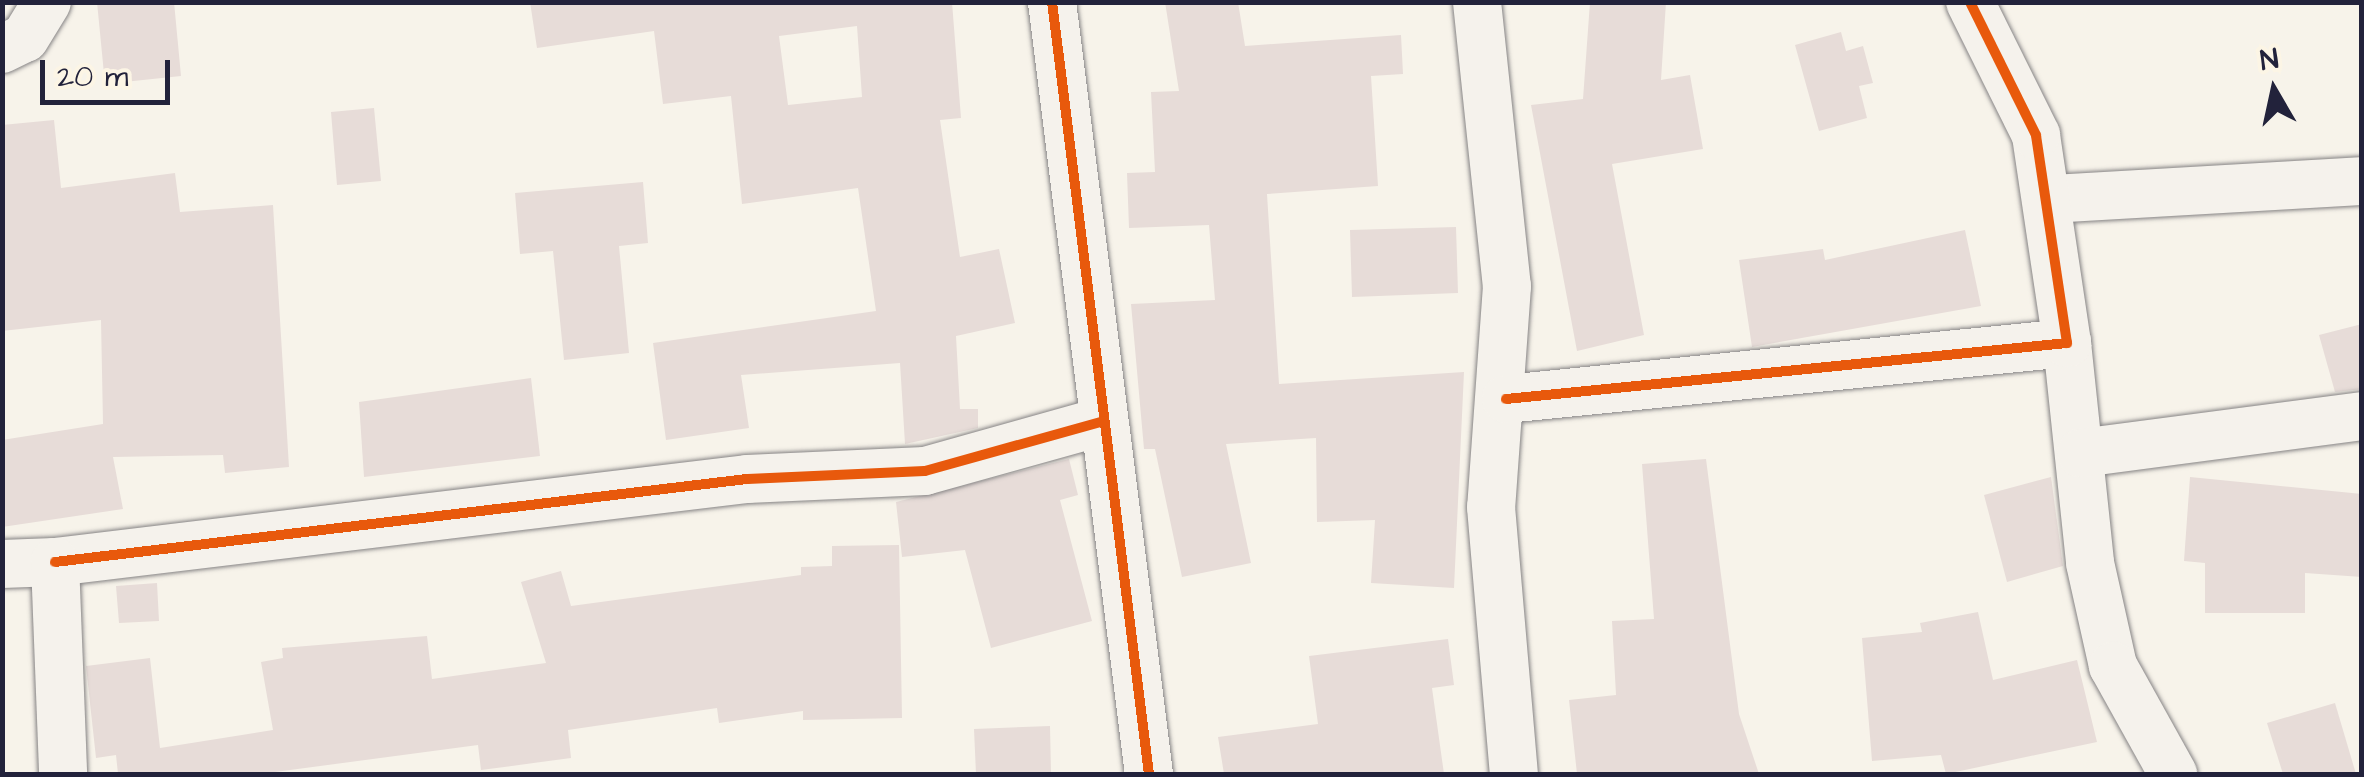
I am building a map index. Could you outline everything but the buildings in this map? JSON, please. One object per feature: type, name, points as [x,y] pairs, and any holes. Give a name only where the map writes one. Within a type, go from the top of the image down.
[{"type":"street","points":[[2,48],[25,38],[47,2]]},
{"type":"street","points":[[1052,2],[1149,774]]},
{"type":"street","points":[[1477,2],[1506,286],[1506,399],[1492,507],[1514,774]]},
{"type":"street","points":[[1970,2],[2036,136],[2052,198],[2082,453],[2090,563],[2113,666],[2173,774]]},
{"type":"street","points":[[2052,198],[2362,181]]},
{"type":"street","points":[[1506,399],[2067,343]]},
{"type":"street","points":[[2082,453],[2362,416]]},
{"type":"street","points":[[2,564],[54,562],[747,480],[925,471],[1104,421]]},
{"type":"street","points":[[54,562],[63,774]]},
{"type":"cycle path","points":[[1052,2],[1149,774]]},
{"type":"cycle path","points":[[1506,399],[2067,343],[2036,135],[1970,2]]},
{"type":"cycle path","points":[[55,562],[747,479],[925,471],[1104,421]]}]
